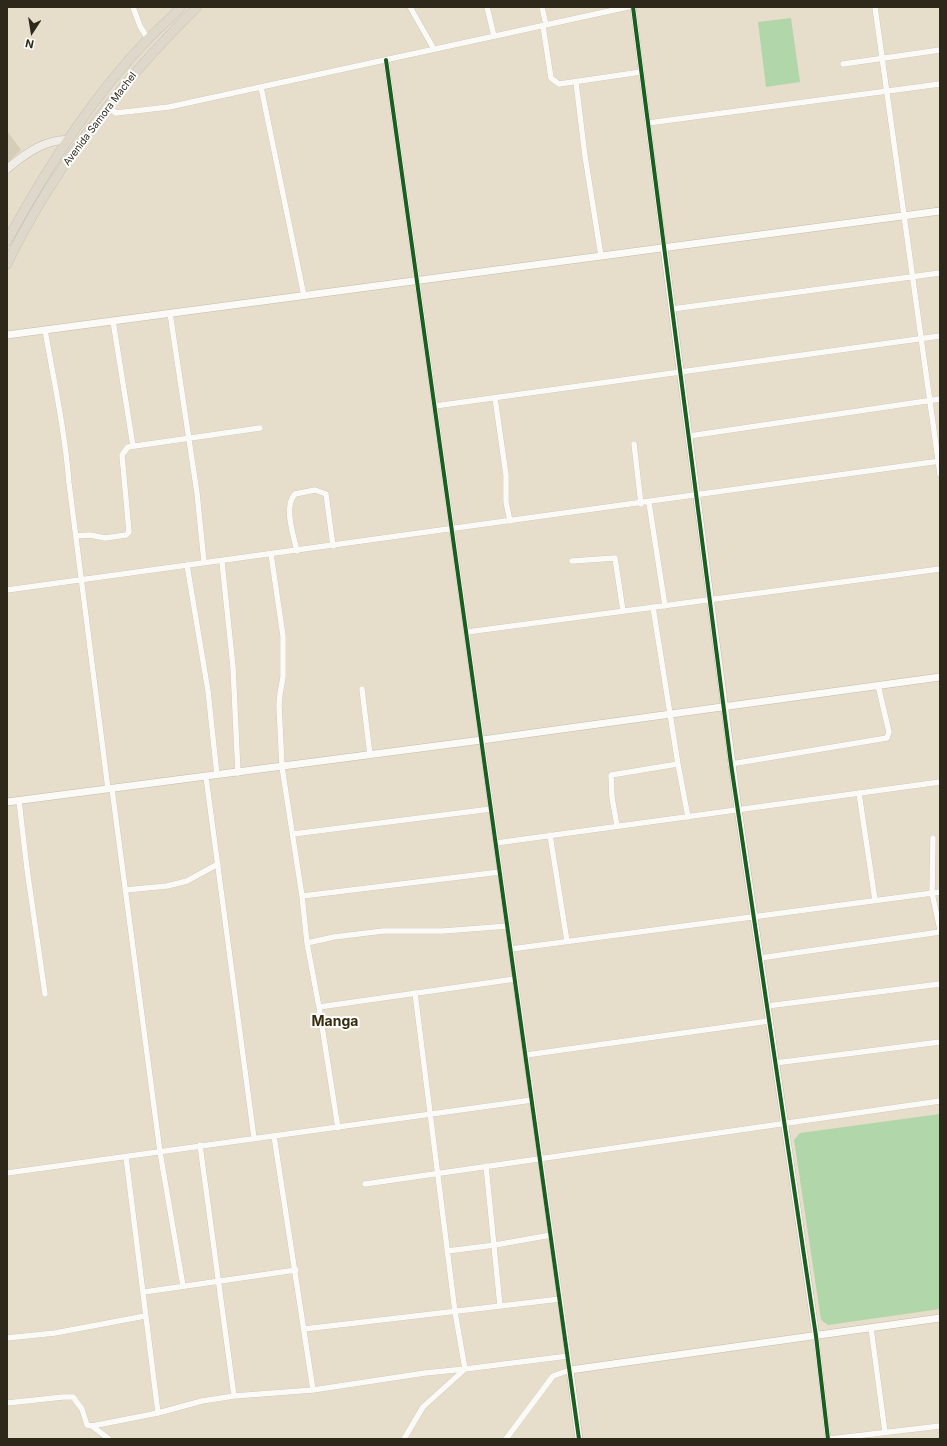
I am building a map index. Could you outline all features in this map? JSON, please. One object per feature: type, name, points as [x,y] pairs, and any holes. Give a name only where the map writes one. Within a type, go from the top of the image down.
[{"type":"highway","name":"Avenida Samora Machel","points":[[7,241],[44,176],[67,140],[102,94],[148,39],[181,7]]},
{"type":"highway","name":"Avenida Samora Machel","points":[[7,264],[52,185],[77,146],[107,106],[159,45],[197,7]]},
{"type":"main road","points":[[7,169],[28,153],[57,140],[67,140]]},
{"type":"street","points":[[133,7],[140,26],[148,39]]},
{"type":"street","points":[[410,7],[434,48]]},
{"type":"street","points":[[487,7],[494,36]]},
{"type":"street","points":[[542,7],[551,78],[559,84],[641,72]]},
{"type":"street","points":[[107,106],[116,113],[170,107],[386,60],[434,48],[628,7]]},
{"type":"street","points":[[633,7],[731,764],[816,1336],[829,1439],[940,1426]]},
{"type":"street","points":[[875,7],[940,474]]},
{"type":"street","points":[[843,64],[940,50]]},
{"type":"street","points":[[386,60],[579,1439]]},
{"type":"street","points":[[576,82],[584,156],[601,256]]},
{"type":"street","points":[[648,123],[940,84]]},
{"type":"street","points":[[261,87],[304,296]]},
{"type":"street","points":[[7,335],[940,211]]},
{"type":"street","points":[[672,309],[940,273]]},
{"type":"street","points":[[170,313],[189,439],[204,562]]},
{"type":"street","points":[[113,321],[133,446]]},
{"type":"street","points":[[46,330],[56,396],[66,443],[81,580],[160,1152],[183,1286]]},
{"type":"street","points":[[435,406],[940,336]]},
{"type":"street","points":[[495,398],[506,475],[506,502],[510,520]]},
{"type":"street","points":[[689,436],[940,399]]},
{"type":"street","points":[[76,536],[90,535],[105,538],[126,535],[129,532],[122,455],[125,450],[133,446],[144,446],[260,428]]},
{"type":"street","points":[[634,444],[641,504]]},
{"type":"street","points":[[7,590],[204,562],[222,562],[452,530],[510,520],[649,503],[696,495],[939,462]]},
{"type":"street","points":[[297,551],[289,518],[291,500],[295,494],[315,490],[326,494],[333,546]]},
{"type":"street","points":[[649,503],[665,606]]},
{"type":"street","points":[[271,554],[283,636],[284,677],[279,705],[282,766],[302,896],[307,943],[319,1007],[338,1128]]},
{"type":"street","points":[[572,561],[615,558],[623,611]]},
{"type":"street","points":[[222,562],[233,667],[238,773]]},
{"type":"street","points":[[187,565],[208,691],[217,776]]},
{"type":"street","points":[[467,632],[940,569]]},
{"type":"street","points":[[653,607],[678,764],[688,816]]},
{"type":"street","points":[[7,802],[217,776],[940,677]]},
{"type":"street","points":[[731,764],[887,738],[889,732],[878,685]]},
{"type":"street","points":[[362,689],[370,755]]},
{"type":"street","points":[[616,826],[611,775],[678,764]]},
{"type":"street","points":[[206,777],[254,1138]]},
{"type":"street","points":[[496,843],[940,782]]},
{"type":"street","points":[[859,793],[876,900]]},
{"type":"street","points":[[19,801],[45,994]]},
{"type":"street","points":[[293,834],[492,810]]},
{"type":"street","points":[[550,835],[567,941]]},
{"type":"street","points":[[760,958],[940,931],[932,893],[933,838]]},
{"type":"street","points":[[125,890],[167,886],[187,881],[218,864]]},
{"type":"street","points":[[302,896],[500,872]]},
{"type":"street","points":[[511,949],[940,892]]},
{"type":"street","points":[[307,943],[334,937],[383,931],[443,931],[508,926]]},
{"type":"street","points":[[319,1007],[489,984],[515,979]]},
{"type":"street","points":[[767,1006],[940,984]]},
{"type":"street","points":[[415,993],[455,1312],[465,1369]]},
{"type":"street","points":[[526,1055],[769,1021]]},
{"type":"street","points":[[775,1063],[940,1042]]},
{"type":"street","points":[[7,1173],[532,1100]]},
{"type":"street","points":[[365,1184],[940,1101]]},
{"type":"street","points":[[274,1136],[296,1270],[313,1390]]},
{"type":"street","points":[[200,1146],[234,1396]]},
{"type":"street","points":[[126,1157],[158,1413]]},
{"type":"street","points":[[486,1166],[500,1306]]},
{"type":"street","points":[[447,1251],[495,1245],[551,1235]]},
{"type":"street","points":[[144,1292],[296,1270]]},
{"type":"street","points":[[304,1329],[560,1299]]},
{"type":"street","points":[[7,1338],[55,1333],[145,1316]]},
{"type":"street","points":[[506,1439],[553,1376],[570,1370],[940,1318]]},
{"type":"street","points":[[871,1328],[884,1432]]},
{"type":"street","points":[[92,1426],[158,1413],[202,1401],[234,1396],[313,1390],[425,1373],[568,1356]]},
{"type":"street","points":[[404,1439],[423,1407],[465,1369]]},
{"type":"street","points":[[7,1402],[63,1396],[74,1397],[82,1409],[87,1425],[92,1426],[109,1439]]},
{"type":"shaded area","points":[[7,131],[21,150],[7,163]]},
{"type":"green space","points":[[791,18],[800,82],[766,87],[758,22]]},
{"type":"green space","points":[[940,1114],[940,1309],[828,1325],[821,1320],[794,1140],[800,1133]]},
{"type":"cycle path","points":[[633,7],[731,764],[816,1336],[828,1439]]},
{"type":"cycle path","points":[[386,60],[579,1439]]},
{"type":"district","name":"Manga","points":[[335,1022]]}]
